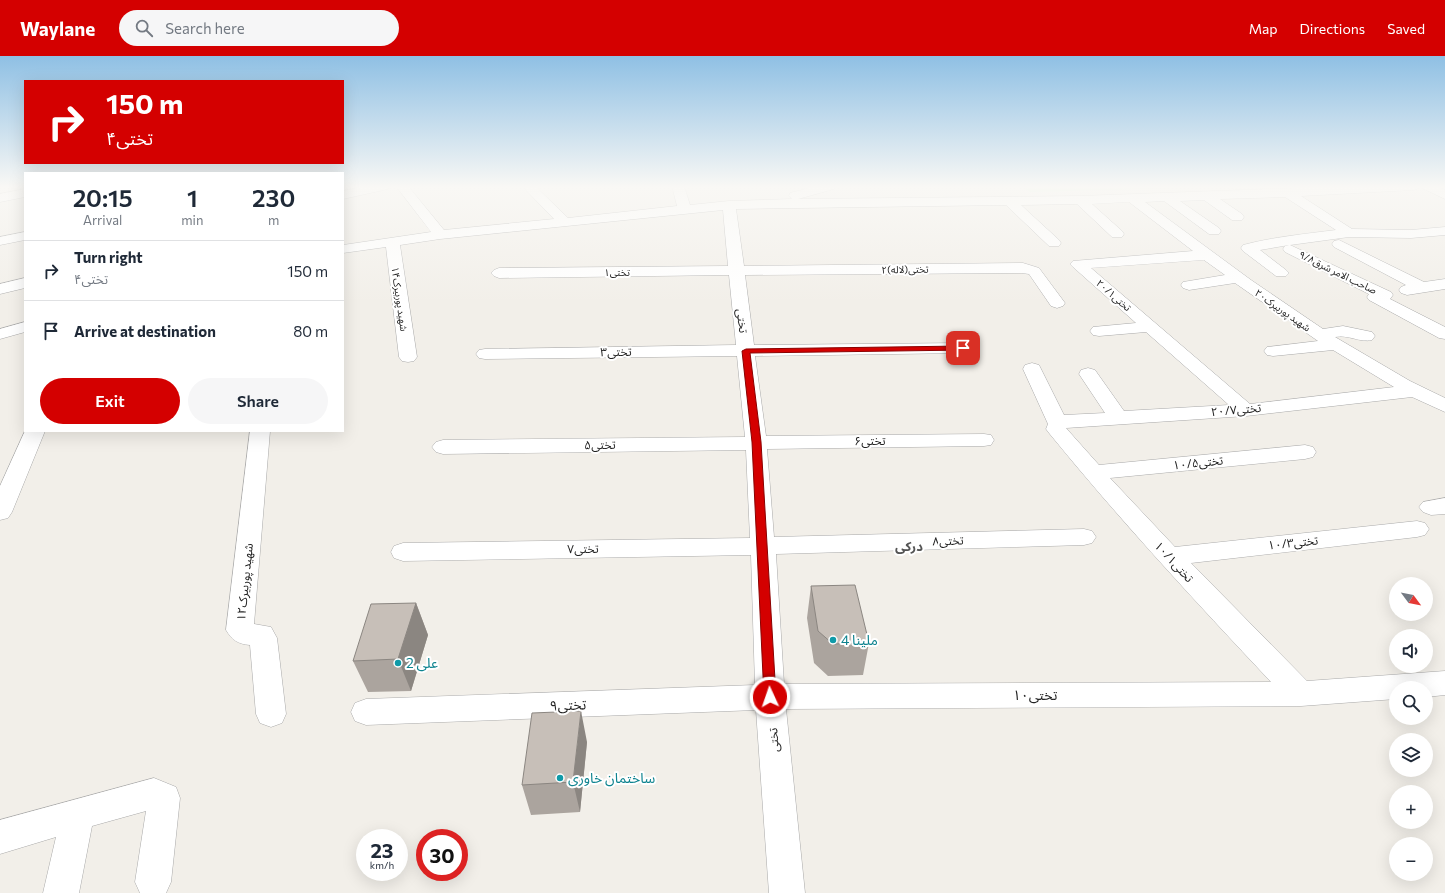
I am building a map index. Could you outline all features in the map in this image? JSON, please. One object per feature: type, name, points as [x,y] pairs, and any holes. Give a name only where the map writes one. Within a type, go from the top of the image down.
[{"type":"street","points":[[432,225],[440,235]]},
{"type":"street","points":[[344,249],[440,235],[535,225]]},
{"type":"street","name":"تختی","points":[[731,225],[756,442],[763,546],[770,697],[787,893]]},
{"type":"street","points":[[1037,225],[1054,242]]},
{"type":"street","points":[[1107,225],[1117,234]]},
{"type":"street","name":"شهید پوربیرک۲۰","points":[[1168,225],[1237,278],[1327,341],[1413,390],[1445,406]]},
{"type":"street","points":[[1206,225],[1214,231]]},
{"type":"street","points":[[1327,225],[1344,239],[1421,287]]},
{"type":"street","points":[[1281,273],[1248,248],[1276,242],[1344,239],[1445,231]]},
{"type":"street","points":[[1411,234],[1445,240]]},
{"type":"street","points":[[0,241],[24,236]]},
{"type":"street","name":"شهید پوربیرک۱۴","points":[[392,241],[408,357]]},
{"type":"street","name":"صاحب الامر شرق۹/۸","points":[[1290,249],[1380,296],[1445,334]]},
{"type":"street","name":"تختی۲۰/۱","points":[[1206,254],[1078,264],[1246,410]]},
{"type":"street","name":"۲تختی(لاله)","points":[[736,272],[1023,268],[1034,271],[1057,303]]},
{"type":"street","name":"تختی۱","points":[[498,273],[736,272]]},
{"type":"street","points":[[1189,285],[1237,278]]},
{"type":"street","points":[[0,289],[24,283]]},
{"type":"street","points":[[1380,296],[1421,287],[1445,284]]},
{"type":"street","points":[[0,334],[24,327]]},
{"type":"street","points":[[1099,332],[1150,327]]},
{"type":"street","points":[[1273,351],[1327,341],[1330,331],[1346,331],[1366,336]]},
{"type":"street","name":"تختی۳","points":[[485,354],[963,348]]},
{"type":"street","points":[[1032,369],[1058,424]]},
{"type":"street","points":[[1088,374],[1119,418]]},
{"type":"street","name":"تختی۲۰/۷","points":[[1058,424],[1065,421],[1246,410],[1413,390]]},
{"type":"street","name":"تختی۱۰/۱","points":[[1058,424],[1056,429],[1092,473],[1168,557],[1301,694]]},
{"type":"street","points":[[0,512],[35,432]]},
{"type":"street","name":"شهید پوربیرک۱۲","points":[[260,432],[240,630],[246,634],[261,634],[263,638],[271,714]]},
{"type":"street","name":"تختی۶","points":[[756,442],[984,440]]},
{"type":"street","name":"تختی۵","points":[[443,447],[756,442]]},
{"type":"street","name":"تختی۱۰/۵","points":[[1092,473],[1304,452]]},
{"type":"street","name":"تختی۱۰/۳","points":[[1168,557],[1417,529]]},
{"type":"street","name":"تختی۸","points":[[763,546],[1084,537]]},
{"type":"street","name":"تختی۷","points":[[403,552],[763,546]]},
{"type":"street","name":"تختی۱۰","points":[[770,697],[1301,694],[1445,683]]},
{"type":"street","name":"تختی۹","points":[[366,712],[770,697]]},
{"type":"street","points":[[0,837],[78,816],[154,793],[164,798],[153,882]]},
{"type":"street","points":[[61,893],[78,816]]},
{"type":"building","points":[[855,585],[869,643],[833,644],[818,631],[811,586]]},
{"type":"building","points":[[416,603],[398,659],[353,661],[371,604]]},
{"type":"building","points":[[581,711],[573,782],[522,785],[532,713]]},
{"type":"place","name":"ملینا 4","points":[[833,640]]},
{"type":"place","name":"علی 2","points":[[398,663]]},
{"type":"place","name":"ساختمان خاوری","points":[[560,778]]},
{"type":"district","name":"درکی","points":[[909,546]]},
{"type":"route","points":[[770,697],[763,546],[756,442],[746,351],[963,348]]}]
